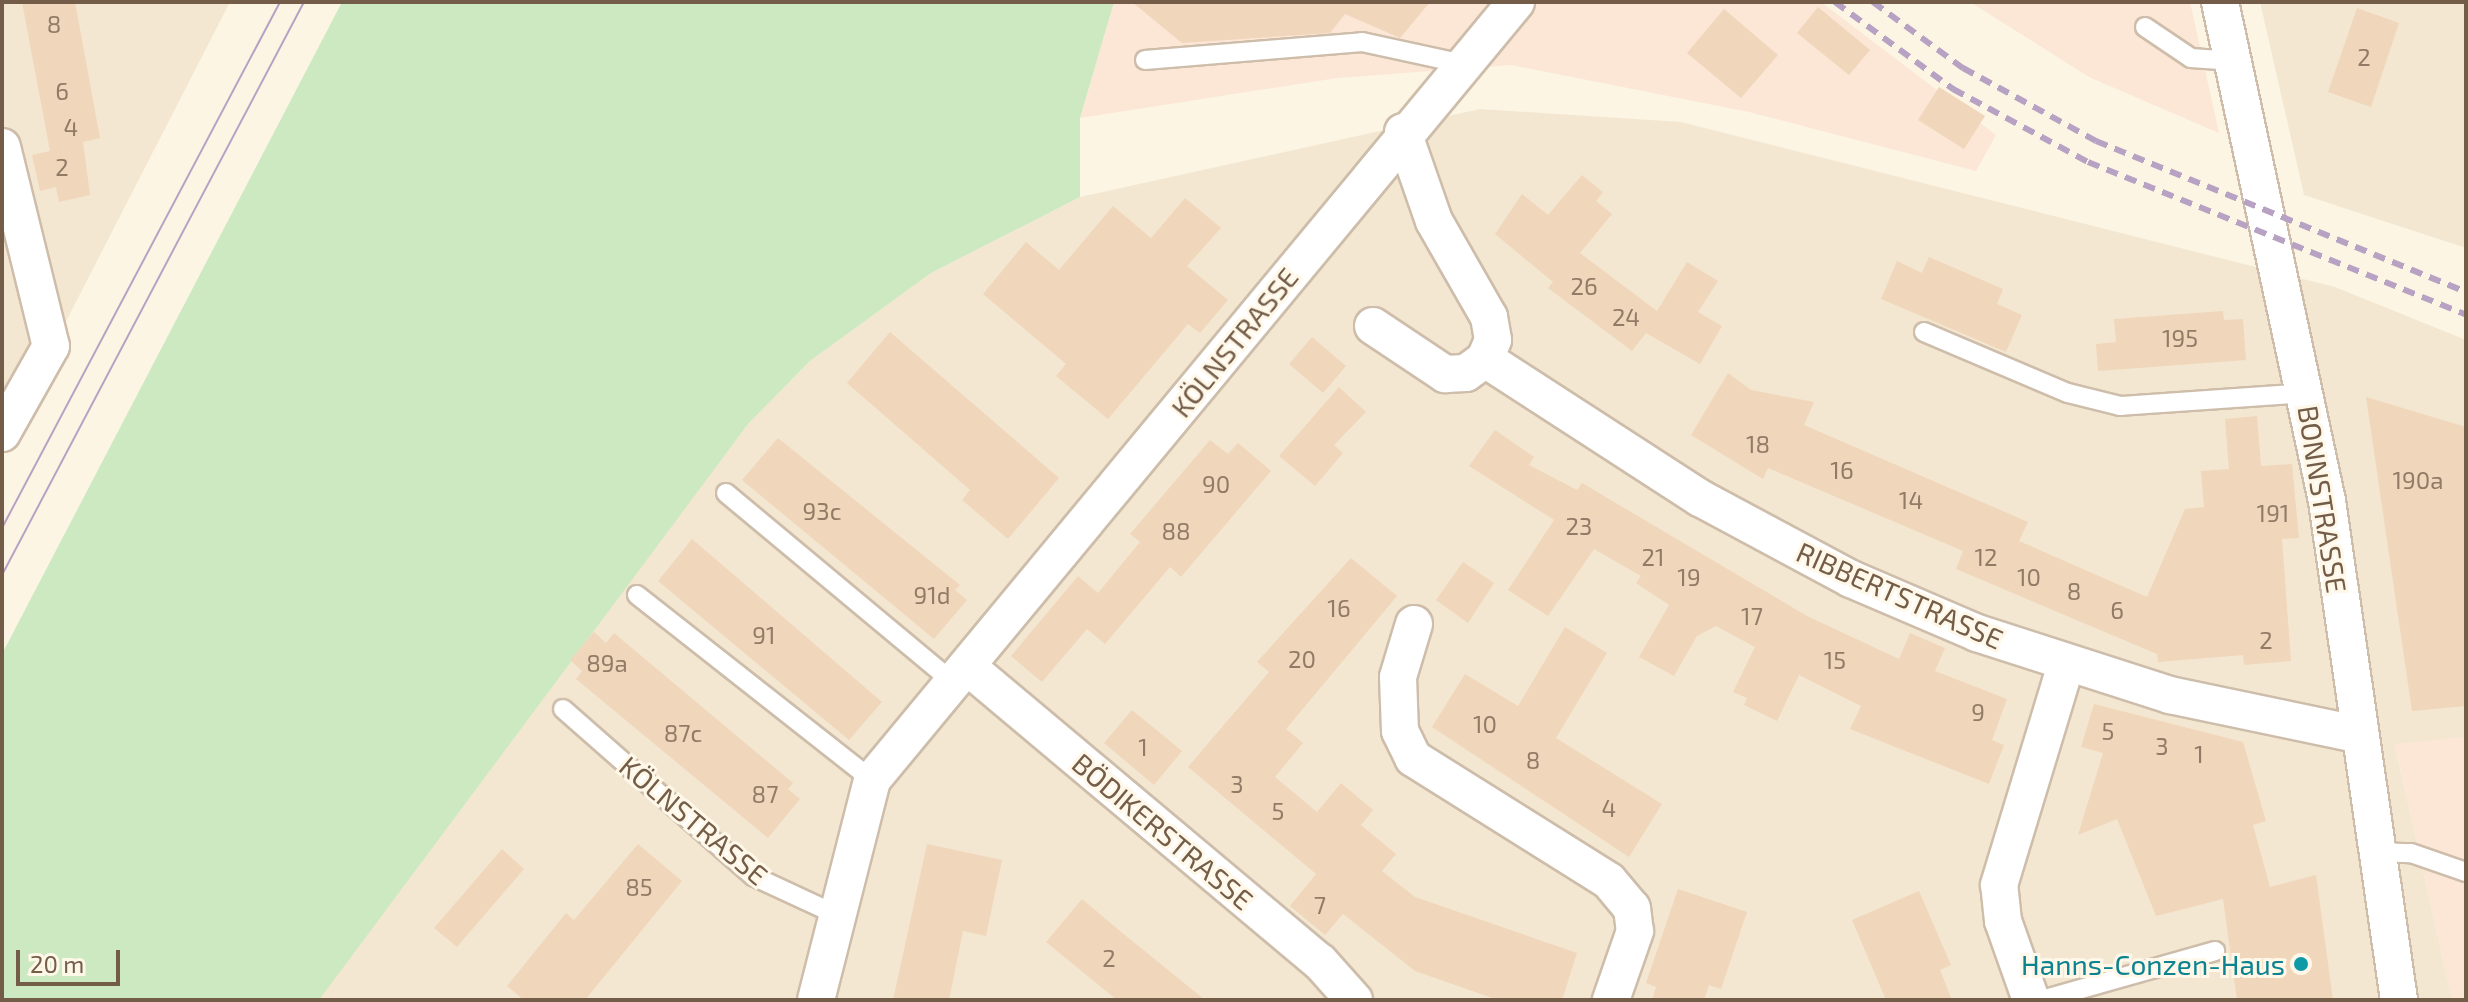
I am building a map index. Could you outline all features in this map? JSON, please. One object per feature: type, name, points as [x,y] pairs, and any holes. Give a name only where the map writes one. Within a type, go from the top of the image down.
[{"type":"street","name":"KÖLNSTRASSE","points":[[816,1000],[835,914],[872,780],[1403,132],[1516,2]]},
{"type":"street","name":"BONNSTRASSE","points":[[2220,2],[2327,501],[2373,852],[2399,1000]]},
{"type":"street","points":[[1373,326],[1445,374],[1466,373],[1485,359],[1493,340],[1489,317],[1434,221],[1403,132]]},
{"type":"street","points":[[2,147],[51,346],[2,433]]},
{"type":"street","name":"RIBBERTSTRASSE","points":[[1485,359],[1700,498],[1851,579],[2066,665],[2356,734]]},
{"type":"street","points":[[1414,624],[1398,677],[1400,731],[1413,758],[1609,881],[1632,908],[1635,931],[1611,1000]]},
{"type":"street","points":[[2031,1000],[2003,921],[1999,885],[2066,665]]},
{"type":"street","name":"BÖDIKERSTRASSE","points":[[961,675],[1320,962],[1354,1000]]},
{"type":"lane","points":[[2145,27],[2191,58],[2234,61]]},
{"type":"lane","points":[[1145,60],[1362,42],[1464,64]]},
{"type":"lane","points":[[1924,332],[2068,393],[2120,406],[2306,393]]},
{"type":"lane","points":[[726,493],[961,675]]},
{"type":"lane","points":[[637,595],[872,780]]},
{"type":"lane","name":"KÖLNSTRASSE","points":[[563,709],[753,876],[835,914]]},
{"type":"lane","points":[[2373,852],[2411,853],[2466,872]]},
{"type":"lane","points":[[2042,1000],[2215,951]]},
{"type":"shaded area","points":[[2,2],[230,2],[2,446]]},
{"type":"shaded area","points":[[1114,2],[1821,2],[1996,135],[1976,171],[1749,112],[1511,65],[1337,78],[1080,118]]},
{"type":"shaded area","points":[[1970,2],[2190,2],[2219,133],[2089,77]]},
{"type":"shaded area","points":[[2260,2],[2466,2],[2466,248],[2304,195]]},
{"type":"shaded area","points":[[1480,109],[1681,122],[2335,287],[2466,340],[2466,737],[2395,745],[2452,1000],[309,1000],[748,424],[810,361],[931,273],[1080,197]]},
{"type":"shaded area","points":[[2466,737],[2466,1000],[2452,1000],[2395,744]]},
{"type":"green space","points":[[342,2],[1114,2],[1080,118],[1080,197],[931,273],[810,361],[748,424],[319,1000],[2,1000],[2,654]]},
{"type":"building","points":[[22,2],[75,2],[100,138],[83,142],[90,195],[59,202],[56,187],[40,191],[32,155],[50,151]]},
{"type":"building","points":[[1132,2],[1430,2],[1400,38],[1345,14],[1330,33],[1182,43]]},
{"type":"building","points":[[1818,7],[1870,50],[1849,75],[1797,33]]},
{"type":"building","points":[[2357,8],[2399,23],[2371,107],[2328,92]]},
{"type":"building","points":[[1724,9],[1778,55],[1741,98],[1687,53]]},
{"type":"building","points":[[1939,87],[1985,116],[1964,149],[1918,120]]},
{"type":"building","points":[[1582,175],[1603,192],[1596,201],[1612,214],[1580,253],[1657,311],[1687,262],[1718,281],[1698,312],[1722,326],[1700,364],[1646,333],[1632,351],[1548,288],[1553,282],[1495,234],[1522,194],[1548,215]]},
{"type":"building","points":[[1185,198],[1221,228],[1187,266],[1228,300],[1200,333],[1188,324],[1108,419],[1056,376],[1066,364],[983,294],[1026,242],[1059,270],[1113,206],[1151,238]]},
{"type":"building","points":[[1929,257],[2003,289],[1997,304],[2022,315],[2006,352],[1881,299],[1897,261],[1922,273]]},
{"type":"building","points":[[2223,311],[2224,320],[2243,319],[2246,360],[2098,371],[2096,344],[2116,342],[2114,319]]},
{"type":"building","points":[[890,332],[1059,478],[1008,539],[962,500],[970,490],[847,383]]},
{"type":"building","points":[[1312,337],[1346,366],[1323,393],[1289,364]]},
{"type":"building","points":[[1728,373],[1751,390],[1814,402],[1804,425],[2028,522],[2019,541],[2147,597],[2185,509],[2204,507],[2201,471],[2229,469],[2225,419],[2257,416],[2261,466],[2292,464],[2299,538],[2282,539],[2291,661],[2244,665],[2243,655],[2158,662],[2157,654],[1956,569],[1963,551],[1768,468],[1763,479],[1691,435]]},
{"type":"building","points":[[1339,387],[1366,412],[1334,445],[1343,453],[1315,486],[1279,456]]},
{"type":"building","points":[[2366,397],[2466,427],[2466,706],[2412,711]]},
{"type":"building","points":[[1495,430],[1534,457],[1529,465],[1577,490],[1582,483],[1807,616],[1899,659],[1910,633],[1945,648],[1935,671],[2007,699],[1992,740],[2004,745],[1989,784],[1850,729],[1861,706],[1799,675],[1777,721],[1744,705],[1747,698],[1733,692],[1755,647],[1716,626],[1697,636],[1674,676],[1639,657],[1669,605],[1636,583],[1641,576],[1594,549],[1548,616],[1508,590],[1554,520],[1469,466]]},
{"type":"building","points":[[778,438],[960,585],[955,590],[967,600],[934,639],[742,480]]},
{"type":"building","points":[[1210,440],[1228,454],[1238,443],[1271,471],[1181,577],[1170,567],[1105,644],[1087,629],[1042,682],[1011,656],[1078,576],[1098,593],[1140,542],[1130,534]]},
{"type":"building","points":[[692,539],[882,702],[849,740],[658,581]]},
{"type":"building","points":[[1351,558],[1397,596],[1286,729],[1303,743],[1275,777],[1317,812],[1341,783],[1373,810],[1361,825],[1396,854],[1382,871],[1415,897],[1577,953],[1562,1000],[1498,1000],[1415,971],[1343,914],[1325,935],[1290,906],[1316,874],[1188,767],[1269,672],[1257,662]]},
{"type":"building","points":[[1463,562],[1494,583],[1468,623],[1436,600]]},
{"type":"building","points":[[1565,627],[1607,653],[1556,738],[1662,804],[1629,857],[1432,727],[1465,674],[1518,706]]},
{"type":"building","points":[[594,632],[606,643],[614,633],[793,783],[788,789],[800,799],[768,838],[576,679],[582,671],[570,660]]},
{"type":"building","points":[[2094,704],[2243,742],[2266,821],[2253,825],[2270,887],[2316,875],[2333,1000],[2237,1000],[2223,899],[2156,916],[2117,819],[2078,835],[2103,753],[2081,747]]},
{"type":"building","points":[[1132,710],[1182,751],[1154,785],[1104,743]]},
{"type":"building","points":[[638,844],[682,881],[585,1000],[524,1000],[507,986],[566,913],[574,920]]},
{"type":"building","points":[[927,844],[1002,860],[986,936],[963,931],[949,1000],[893,1000]]},
{"type":"building","points":[[502,849],[524,869],[457,947],[434,928]]},
{"type":"building","points":[[1678,889],[1747,912],[1721,989],[1709,985],[1704,1000],[1652,1000],[1656,987],[1646,983]]},
{"type":"building","points":[[1919,891],[1951,965],[1940,970],[1952,1000],[1886,1000],[1852,920]]},
{"type":"building","points":[[1082,899],[1205,1000],[1117,1000],[1046,942]]},
{"type":"tram line","points":[[2,528],[280,2]]},
{"type":"tram line","points":[[2,575],[304,2]]},
{"type":"railway","points":[[1835,2],[1953,89],[2088,162],[2466,315]]},
{"type":"railway","points":[[1873,2],[1963,68],[2096,141],[2466,292]]},
{"type":"place","name":"Hanns-Conzen-Haus","points":[[2301,964]]}]
